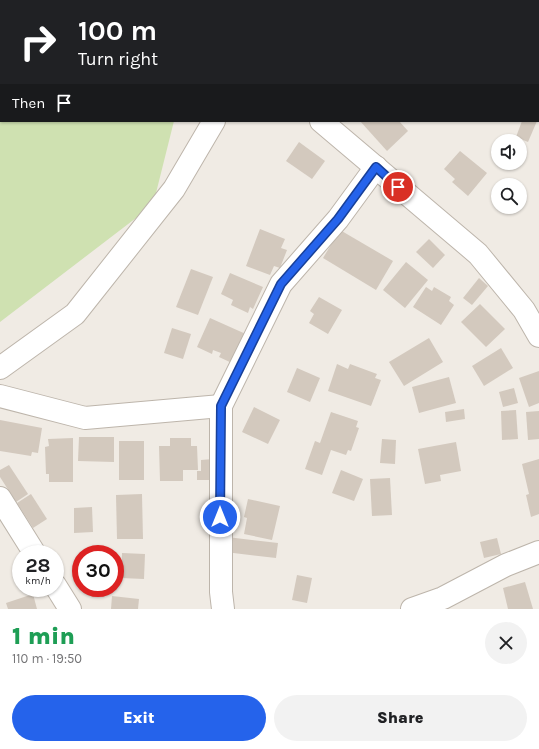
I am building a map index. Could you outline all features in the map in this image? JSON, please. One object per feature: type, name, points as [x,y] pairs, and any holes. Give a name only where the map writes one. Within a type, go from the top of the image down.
[{"type":"street","points":[[0,368],[74,314],[174,189],[213,122]]},
{"type":"street","points":[[322,122],[376,167],[434,219],[478,254],[524,310],[539,336]]},
{"type":"street","points":[[223,609],[220,576],[221,406],[281,284],[338,219],[376,167]]},
{"type":"street","points":[[0,396],[85,418],[221,406]]},
{"type":"street","points":[[0,498],[29,545]]},
{"type":"street","points":[[412,609],[443,598],[506,565],[539,552]]},
{"type":"street","points":[[62,597],[70,609]]},
{"type":"green space","points":[[0,122],[174,122],[153,205],[0,322]]},
{"type":"building","points":[[361,122],[400,122],[408,131],[387,151]]},
{"type":"building","points":[[522,122],[537,122],[528,142],[527,134],[517,134]]},
{"type":"building","points":[[299,142],[325,161],[312,179],[286,161]]},
{"type":"building","points":[[460,151],[487,173],[468,196],[452,182],[455,179],[444,169]]},
{"type":"building","points":[[260,229],[285,239],[281,248],[287,250],[280,268],[274,266],[270,275],[246,266]]},
{"type":"building","points":[[340,230],[393,261],[376,290],[323,258]]},
{"type":"building","points":[[429,239],[445,255],[433,268],[416,252]]},
{"type":"building","points":[[406,262],[428,280],[405,308],[383,290]]},
{"type":"building","points":[[191,269],[213,277],[198,315],[176,307]]},
{"type":"building","points":[[230,273],[263,287],[253,309],[250,307],[248,313],[231,305],[233,300],[221,294]]},
{"type":"building","points":[[479,278],[488,286],[472,305],[463,298]]},
{"type":"building","points":[[426,287],[432,291],[434,287],[451,297],[449,301],[454,305],[441,325],[413,307]]},
{"type":"building","points":[[319,297],[342,310],[328,334],[309,323],[314,314],[310,311]]},
{"type":"building","points":[[480,304],[505,329],[486,347],[461,322]]},
{"type":"building","points":[[210,318],[248,335],[234,364],[219,357],[221,353],[213,350],[212,354],[197,347]]},
{"type":"building","points":[[172,328],[191,334],[183,359],[164,353]]},
{"type":"building","points":[[429,338],[443,362],[404,386],[389,362]]},
{"type":"building","points":[[501,348],[513,368],[484,386],[472,366]]},
{"type":"building","points":[[337,364],[348,369],[350,364],[377,374],[375,378],[381,380],[371,406],[328,391]]},
{"type":"building","points":[[297,368],[320,378],[310,402],[287,392]]},
{"type":"building","points":[[539,371],[539,403],[529,407],[519,378]]},
{"type":"building","points":[[449,377],[456,403],[419,413],[412,387]]},
{"type":"building","points":[[514,388],[518,403],[503,407],[499,392]]},
{"type":"building","points":[[254,407],[280,420],[268,444],[242,432]]},
{"type":"building","points":[[464,409],[465,419],[446,422],[445,412]]},
{"type":"building","points":[[516,410],[518,439],[502,440],[501,411]]},
{"type":"building","points":[[539,411],[539,439],[528,440],[526,412]]},
{"type":"building","points":[[331,412],[358,421],[356,427],[359,428],[351,451],[348,450],[346,455],[331,450],[322,475],[305,469],[315,441],[320,443]]},
{"type":"building","points":[[0,420],[42,428],[38,453],[32,452],[31,456],[0,451]]},
{"type":"building","points":[[79,437],[114,437],[114,462],[78,461]]},
{"type":"building","points":[[73,438],[73,482],[49,482],[49,474],[46,474],[45,447],[49,446],[48,439]]},
{"type":"building","points":[[170,438],[191,438],[191,446],[197,446],[198,470],[183,470],[183,481],[160,481],[159,446],[170,446]]},
{"type":"building","points":[[382,439],[396,440],[395,464],[380,463]]},
{"type":"building","points":[[119,441],[144,441],[144,480],[119,480]]},
{"type":"building","points":[[456,442],[461,471],[440,475],[441,481],[425,484],[418,449]]},
{"type":"building","points":[[213,459],[214,480],[197,480],[197,471],[201,471],[201,460]]},
{"type":"building","points":[[539,459],[539,514],[531,517],[526,495],[529,494],[522,464]]},
{"type":"building","points":[[9,465],[28,494],[16,502],[0,477],[0,470]]},
{"type":"building","points":[[341,470],[363,479],[354,501],[332,493]]},
{"type":"building","points":[[390,478],[392,515],[372,516],[370,479]]},
{"type":"building","points":[[31,494],[47,519],[33,528],[17,503]]},
{"type":"building","points":[[142,494],[143,539],[117,539],[116,495]]},
{"type":"building","points":[[248,499],[280,506],[272,540],[244,534],[247,518],[244,517]]},
{"type":"building","points":[[92,507],[93,532],[74,533],[74,508]]},
{"type":"building","points":[[227,537],[278,543],[276,558],[225,552]]},
{"type":"building","points":[[497,538],[501,554],[484,558],[480,542]]},
{"type":"building","points":[[124,553],[145,554],[144,579],[124,578]]},
{"type":"building","points":[[297,575],[312,578],[307,603],[292,600]]},
{"type":"building","points":[[525,582],[533,609],[508,609],[503,588]]},
{"type":"building","points":[[24,597],[34,597],[37,609],[8,609],[6,603]]},
{"type":"building","points":[[112,597],[139,599],[138,609],[111,609]]},
{"type":"route","points":[[220,517],[221,406],[281,284],[338,219],[376,167],[398,187]]}]
